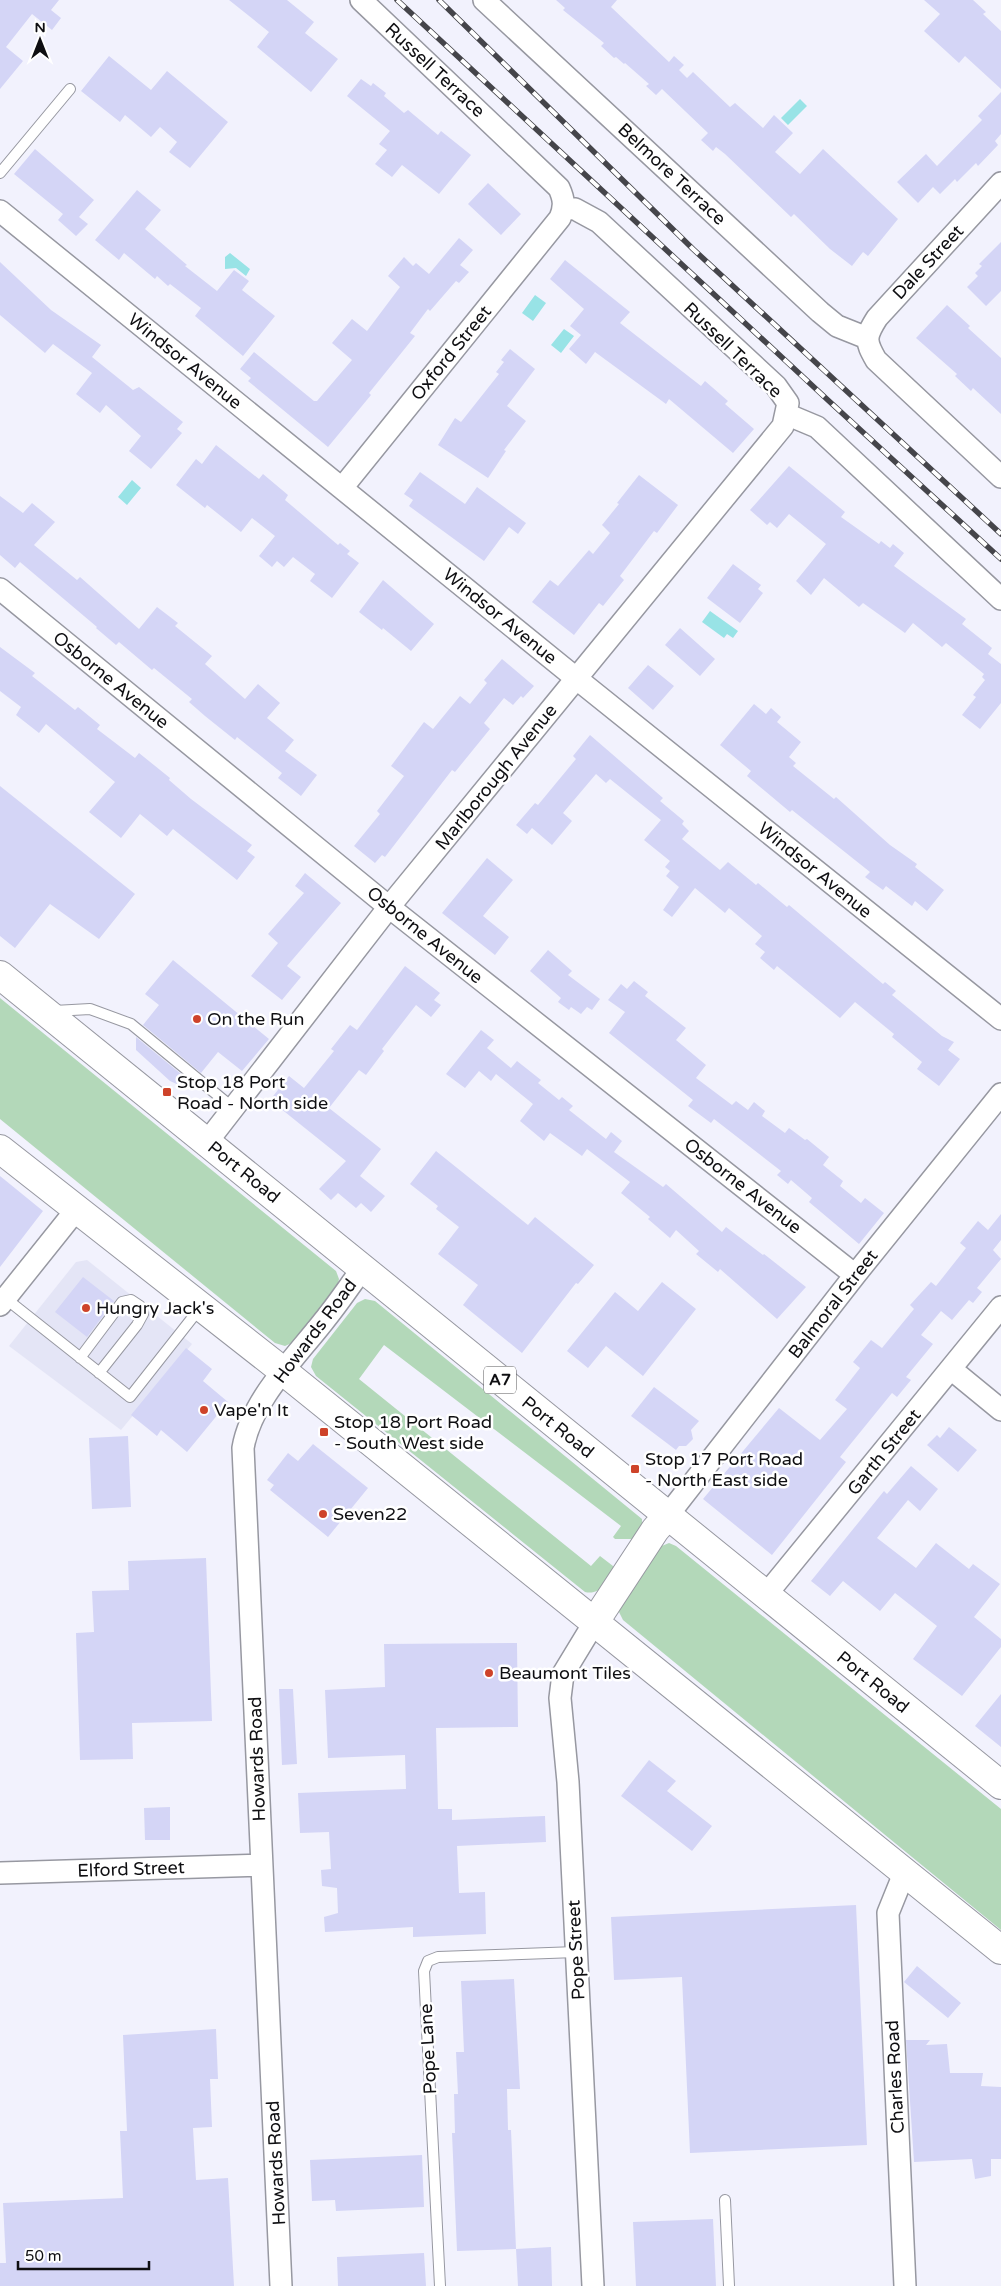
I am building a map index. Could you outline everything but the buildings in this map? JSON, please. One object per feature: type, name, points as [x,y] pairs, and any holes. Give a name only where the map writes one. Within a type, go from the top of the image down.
[{"type":"highway","name":"Port Road","points":[[0,975],[1001,1785]]},
{"type":"highway","points":[[0,1149],[283,1371],[1001,1950]]},
{"type":"highway","points":[[594,1622],[655,1530],[668,1515]]},
{"type":"street","name":"Russell Terrace","points":[[361,0],[559,188],[564,198],[562,213],[575,209],[599,222],[776,386],[788,403],[786,414],[817,427],[1001,599]]},
{"type":"street","name":"Belmore Terrace","points":[[484,0],[820,312],[837,326],[868,343]]},
{"type":"street","name":"Dale Street","points":[[868,343],[877,318],[1001,183]]},
{"type":"street","name":"Windsor Avenue","points":[[0,212],[577,679],[1001,1018]]},
{"type":"street","name":"Oxford Street","points":[[342,488],[562,213]]},
{"type":"street","points":[[868,343],[876,360],[1001,477]]},
{"type":"street","name":"Marlborough Avenue","points":[[207,1142],[232,1107],[389,907],[783,426],[786,414]]},
{"type":"street","name":"Osborne Avenue","points":[[0,589],[389,907],[855,1275]]},
{"type":"street","name":"Balmoral Street","points":[[668,1515],[855,1275],[1001,1094]]},
{"type":"street","points":[[2,1301],[76,1210]]},
{"type":"street","name":"Howards Road","points":[[281,2286],[243,1448],[246,1430],[256,1411],[283,1371],[362,1269]]},
{"type":"street","name":"Garth Street","points":[[766,1596],[1001,1307]]},
{"type":"street","points":[[951,1369],[1001,1410]]},
{"type":"street","name":"Pope Street","points":[[593,2286],[568,1782],[560,1698],[563,1674],[594,1622]]},
{"type":"street","name":"Elford Street","points":[[0,1874],[262,1865]]},
{"type":"street","name":"Charles Road","points":[[904,2286],[888,1913],[905,1871]]},
{"type":"lane","points":[[0,173],[70,88]]},
{"type":"lane","points":[[45,1012],[90,1009],[131,1024],[232,1107]]},
{"type":"lane","points":[[80,1358],[122,1302],[131,1300],[140,1306],[143,1314],[137,1325],[99,1373]]},
{"type":"lane","points":[[2,1301],[130,1397],[201,1307]]},
{"type":"lane","name":"Pope Lane","points":[[440,2286],[424,1970],[428,1962],[438,1957],[576,1952]]},
{"type":"lane","points":[[725,2200],[729,2286]]},
{"type":"shaded area","points":[[87,1260],[192,1344],[121,1430],[9,1346],[76,1262]]},
{"type":"green space","points":[[0,998],[336,1271],[339,1279],[337,1288],[294,1342],[285,1346],[275,1343],[0,1119]]},
{"type":"green space","points":[[365,1299],[375,1301],[642,1519],[642,1527],[634,1539],[615,1539],[613,1537],[621,1526],[384,1345],[359,1379],[591,1566],[600,1556],[613,1566],[611,1577],[605,1586],[595,1592],[585,1592],[316,1376],[311,1367],[313,1359],[357,1303]]},
{"type":"green space","points":[[669,1543],[676,1546],[1001,1809],[1001,1930],[623,1620],[619,1612],[621,1605],[657,1548]]},
{"type":"water","points":[[800,99],[807,106],[788,125],[781,118]]},
{"type":"water","points":[[230,253],[250,269],[246,276],[236,268],[225,269],[225,257]]},
{"type":"water","points":[[535,295],[546,303],[533,321],[522,313]]},
{"type":"water","points":[[564,329],[574,336],[561,353],[551,345]]},
{"type":"water","points":[[132,480],[141,488],[127,505],[118,497]]},
{"type":"water","points":[[710,611],[738,631],[733,638],[727,634],[724,638],[702,622]]},
{"type":"railway","points":[[397,0],[1001,559]]},
{"type":"railway","points":[[439,0],[693,249],[1001,534]]},
{"type":"place","name":"On the Run","points":[[197,1019]]},
{"type":"place","name":"Stop 18 Port Road - North side","points":[[167,1092]]},
{"type":"place","name":"Hungry Jack's","points":[[86,1308]]},
{"type":"place","name":"Vape'n It","points":[[204,1410]]},
{"type":"place","name":"Stop 18 Port Road - South West side","points":[[324,1432]]},
{"type":"place","name":"Stop 17 Port Road - North East side","points":[[635,1469]]},
{"type":"place","name":"Seven22","points":[[323,1514]]},
{"type":"place","name":"Beaumont Tiles","points":[[489,1673]]}]
